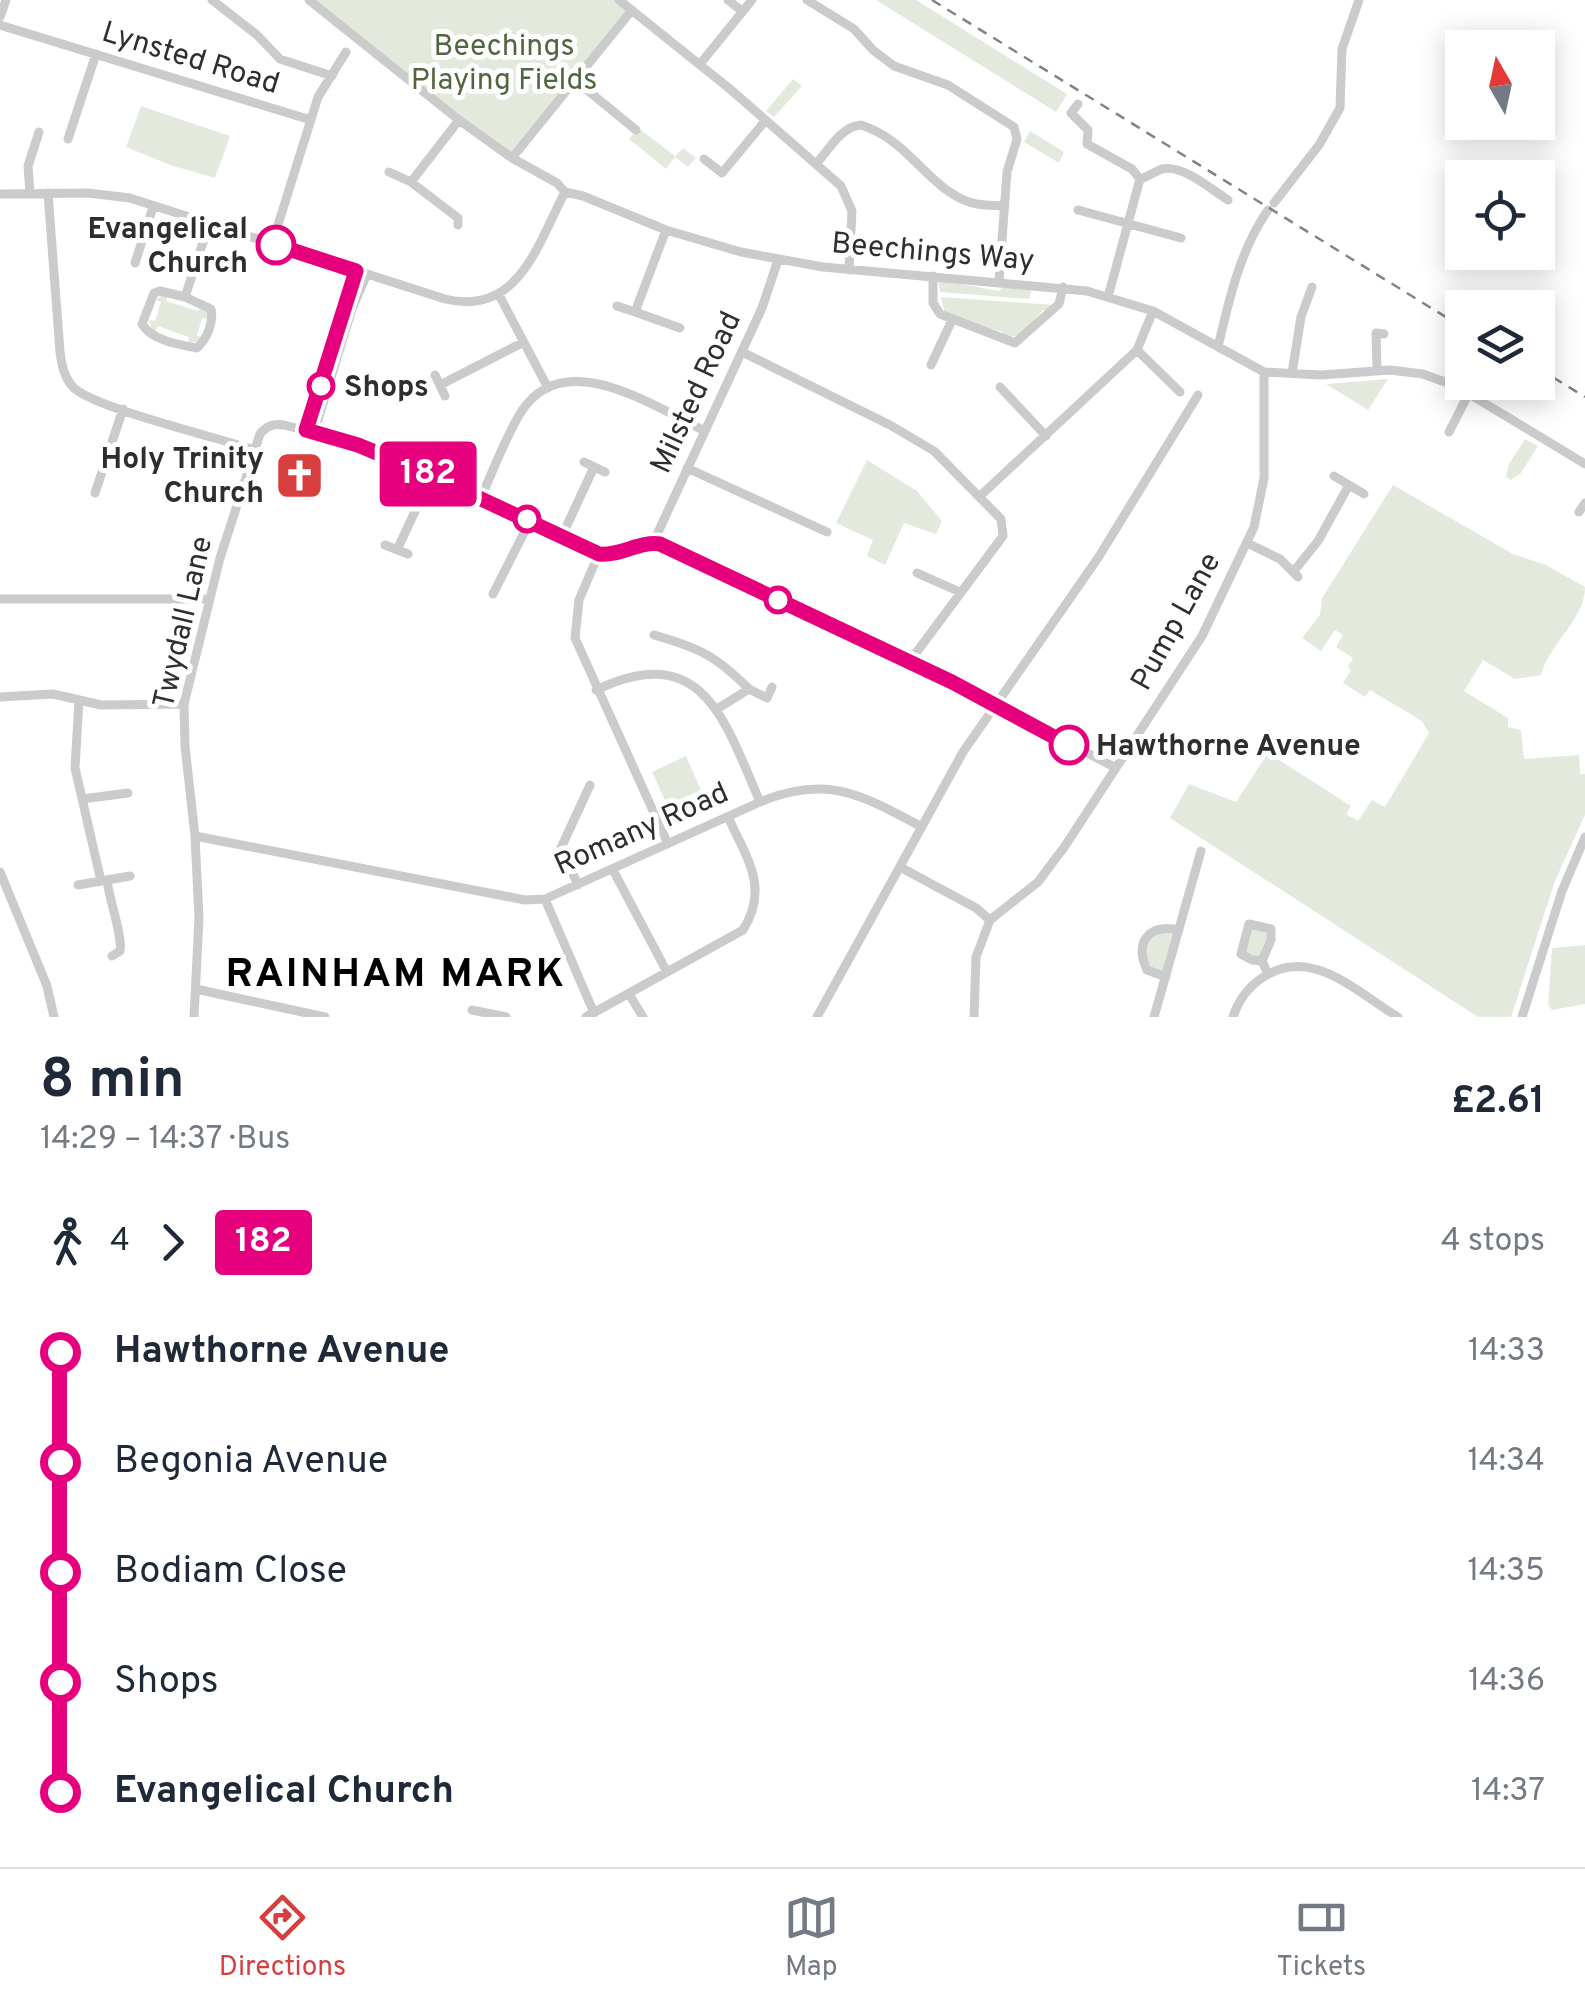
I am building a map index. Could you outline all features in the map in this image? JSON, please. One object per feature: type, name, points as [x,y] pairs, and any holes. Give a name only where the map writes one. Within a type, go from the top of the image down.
[{"type":"street","points":[[0,21],[6,0]]},
{"type":"street","points":[[212,0],[257,35],[280,59],[332,76]]},
{"type":"street","name":"Beechings Way","points":[[309,0],[458,120],[512,158],[557,183],[565,192],[666,230],[778,260],[849,270],[1063,287],[1108,296],[1153,311],[1264,372],[1321,375],[1377,370],[1423,374],[1445,383]]},
{"type":"street","points":[[620,0],[817,163],[848,196],[852,223],[849,270]]},
{"type":"street","points":[[728,0],[742,11]]},
{"type":"street","points":[[700,64],[752,0]]},
{"type":"street","points":[[807,0],[854,29],[894,66],[952,87],[1013,126],[1017,139],[1009,161],[1003,206],[999,281]]},
{"type":"street","points":[[1218,347],[1235,280],[1258,226],[1319,145],[1340,108],[1342,49],[1359,0]]},
{"type":"street","points":[[512,158],[632,10]]},
{"type":"street","name":"Lynsted Road","points":[[0,21],[310,120]]},
{"type":"street","points":[[272,244],[318,97],[346,52]]},
{"type":"street","points":[[68,140],[96,54]]},
{"type":"street","points":[[575,80],[636,130]]},
{"type":"street","points":[[1078,104],[1072,113],[1088,130],[1086,144],[1132,170],[1140,179]]},
{"type":"street","points":[[411,182],[458,120]]},
{"type":"street","points":[[722,173],[765,120]]},
{"type":"street","points":[[817,163],[845,131],[861,125],[905,149],[946,190],[962,200],[1003,206]]},
{"type":"street","points":[[30,193],[28,166],[39,132]]},
{"type":"street","points":[[704,158],[731,180]]},
{"type":"street","points":[[1140,179],[1162,169],[1172,170],[1190,176],[1228,200]]},
{"type":"street","points":[[389,172],[411,182],[458,218],[458,225]]},
{"type":"street","points":[[1108,296],[1140,179]]},
{"type":"street","points":[[0,194],[109,194],[456,302],[499,295],[522,274],[565,192]]},
{"type":"street","points":[[48,193],[64,374],[76,390],[134,413],[254,450]]},
{"type":"street","points":[[134,263],[153,207]]},
{"type":"street","points":[[1078,210],[1181,238]]},
{"type":"street","points":[[186,297],[210,224]]},
{"type":"street","points":[[635,312],[666,230]]},
{"type":"street","name":"Milsted Road","points":[[653,543],[768,294],[778,260]]},
{"type":"street","points":[[362,273],[310,432],[358,445],[432,476],[599,554],[621,553],[653,543],[910,661],[1116,768]]},
{"type":"street","points":[[933,276],[936,310],[952,320],[1016,342],[1059,304],[1063,287]]},
{"type":"street","points":[[1292,374],[1301,318],[1312,287]]},
{"type":"street","points":[[160,290],[186,297],[206,304],[213,316],[206,338],[197,348],[154,336],[142,324],[154,293],[160,290]]},
{"type":"street","points":[[499,295],[548,388]]},
{"type":"street","points":[[616,306],[680,328]]},
{"type":"street","points":[[979,497],[1136,350],[1153,311]]},
{"type":"street","points":[[931,365],[952,320]]},
{"type":"street","points":[[1377,370],[1376,333],[1384,334]]},
{"type":"street","points":[[445,396],[437,380],[522,342]]},
{"type":"street","points":[[817,1017],[960,757],[1098,558],[1189,397],[1136,350]]},
{"type":"street","points":[[742,352],[934,451],[1001,519],[1004,532],[910,661]]},
{"type":"street","name":"Pump Lane","points":[[990,920],[1007,910],[1047,872],[1202,636],[1247,543],[1263,493],[1264,372]]},
{"type":"street","points":[[481,498],[522,410],[548,388],[584,380],[604,384],[705,430]]},
{"type":"street","points":[[1000,387],[1046,436]]},
{"type":"street","points":[[1449,432],[1465,400]]},
{"type":"street","name":"Beechings Way","points":[[1480,400],[1585,464]]},
{"type":"street","points":[[95,493],[123,409]]},
{"type":"street","name":"Twydall Lane","points":[[194,1017],[200,952],[196,836],[184,746],[184,704],[210,599],[260,434],[278,424],[310,432]]},
{"type":"street","points":[[562,536],[589,465],[605,472]]},
{"type":"street","points":[[687,468],[826,532]]},
{"type":"street","points":[[385,545],[402,552],[432,476]]},
{"type":"street","points":[[1334,476],[1364,494]]},
{"type":"street","points":[[1247,543],[1280,559],[1296,574],[1349,485]]},
{"type":"street","points":[[492,593],[530,521]]},
{"type":"street","points":[[599,554],[579,600],[574,624],[580,654],[668,844]]},
{"type":"street","points":[[917,573],[960,592]]},
{"type":"street","points":[[0,599],[210,599]]},
{"type":"street","points":[[654,635],[700,648],[749,689],[767,698],[772,687]]},
{"type":"street","points":[[596,690],[633,675],[665,675],[702,692],[725,720],[760,802]]},
{"type":"street","points":[[717,709],[749,689]]},
{"type":"street","points":[[0,697],[53,694],[116,706],[184,704]]},
{"type":"street","points":[[79,700],[75,768],[122,942],[120,951],[112,956]]},
{"type":"street","points":[[578,885],[562,848],[590,784]]},
{"type":"street","name":"Romany Road","points":[[196,836],[515,899],[545,899],[793,790],[836,789],[863,796],[922,826]]},
{"type":"street","points":[[82,799],[128,793]]},
{"type":"street","points":[[545,899],[590,1015],[743,930],[755,909],[757,888],[728,817]]},
{"type":"street","points":[[1522,1017],[1562,891],[1584,842]]},
{"type":"street","points":[[1154,1017],[1200,852]]},
{"type":"street","points":[[900,867],[990,920],[976,957],[974,1017]]},
{"type":"street","points":[[613,870],[667,972]]},
{"type":"street","points":[[0,872],[47,986],[54,1017]]},
{"type":"street","points":[[78,885],[130,876]]},
{"type":"street","points":[[1262,961],[1241,954],[1249,924],[1267,926],[1272,931],[1262,961],[1268,974]]},
{"type":"street","points":[[1166,977],[1147,970],[1142,960],[1143,949],[1149,933],[1156,928],[1179,930]]},
{"type":"street","points":[[1233,1017],[1245,993],[1268,974],[1295,967],[1314,968],[1398,1017]]},
{"type":"street","points":[[196,989],[325,1017]]},
{"type":"street","points":[[629,994],[642,1017]]},
{"type":"street","points":[[472,1010],[506,1017]]},
{"type":"green space","name":"Beechings Playing Fields","points":[[309,0],[619,0],[632,10],[512,158]]},
{"type":"green space","points":[[876,0],[916,0],[1067,94],[1056,112]]},
{"type":"green space","points":[[793,79],[802,86],[774,117],[766,111]]},
{"type":"green space","points":[[141,106],[230,136],[215,178],[126,147]]},
{"type":"green space","points":[[638,128],[675,156],[683,148],[696,158],[688,167],[675,157],[666,169],[629,139]]},
{"type":"green space","points":[[1030,131],[1064,152],[1059,163],[1024,142]]},
{"type":"green space","points":[[938,280],[999,291],[1032,288],[1029,299],[940,292]]},
{"type":"green space","points":[[168,295],[166,301],[207,310],[208,319],[202,318],[197,336],[202,337],[199,342],[188,342],[189,337],[158,326],[155,332],[152,330],[149,320],[155,321],[161,302],[156,300]]},
{"type":"green space","points":[[941,297],[1054,305],[1043,310],[1020,333],[1009,337],[944,311]]},
{"type":"green space","points":[[1388,379],[1368,410],[1326,384]]},
{"type":"green space","points":[[1525,439],[1538,446],[1521,473],[1511,480],[1506,477],[1509,464]]},
{"type":"green space","points":[[867,460],[917,491],[942,521],[936,534],[904,523],[885,565],[867,556],[873,540],[836,523]]},
{"type":"green space","points":[[1393,485],[1513,554],[1546,565],[1585,587],[1579,610],[1541,675],[1515,679],[1483,660],[1464,691],[1508,718],[1508,727],[1521,730],[1524,759],[1579,755],[1580,774],[1585,774],[1585,815],[1555,881],[1511,1017],[1478,1017],[1170,818],[1189,784],[1236,802],[1268,753],[1351,806],[1346,814],[1358,821],[1372,800],[1385,807],[1429,733],[1422,721],[1370,690],[1365,697],[1343,683],[1353,658],[1336,647],[1343,635],[1335,630],[1321,651],[1302,638],[1320,615],[1322,598]]},
{"type":"green space","points":[[686,756],[701,790],[667,805],[652,772]]},
{"type":"green space","points":[[1249,926],[1269,930],[1263,958],[1245,955]]},
{"type":"green space","points":[[1179,930],[1166,977],[1147,970],[1143,949],[1149,933]]},
{"type":"green space","points":[[1585,945],[1585,1004],[1552,1010],[1548,1005],[1552,948]]},
{"type":"railway","points":[[932,0],[1445,317]]},
{"type":"railway","points":[[1555,378],[1585,397]]},
{"type":"bus line","name":"182","points":[[276,245],[356,271],[306,430],[358,445],[432,476],[599,554],[621,553],[646,543],[660,544],[952,682],[1069,745]]},
{"type":"place","name":"Evangelical Church","points":[[276,245]]},
{"type":"place","name":"Shops","points":[[321,386]]},
{"type":"place","name":"Holy Trinity Church","points":[[299,475]]},
{"type":"place","name":"Hawthorne Avenue","points":[[1069,745]]},
{"type":"district","name":"RAINHAM MARK","points":[[396,972]]}]
